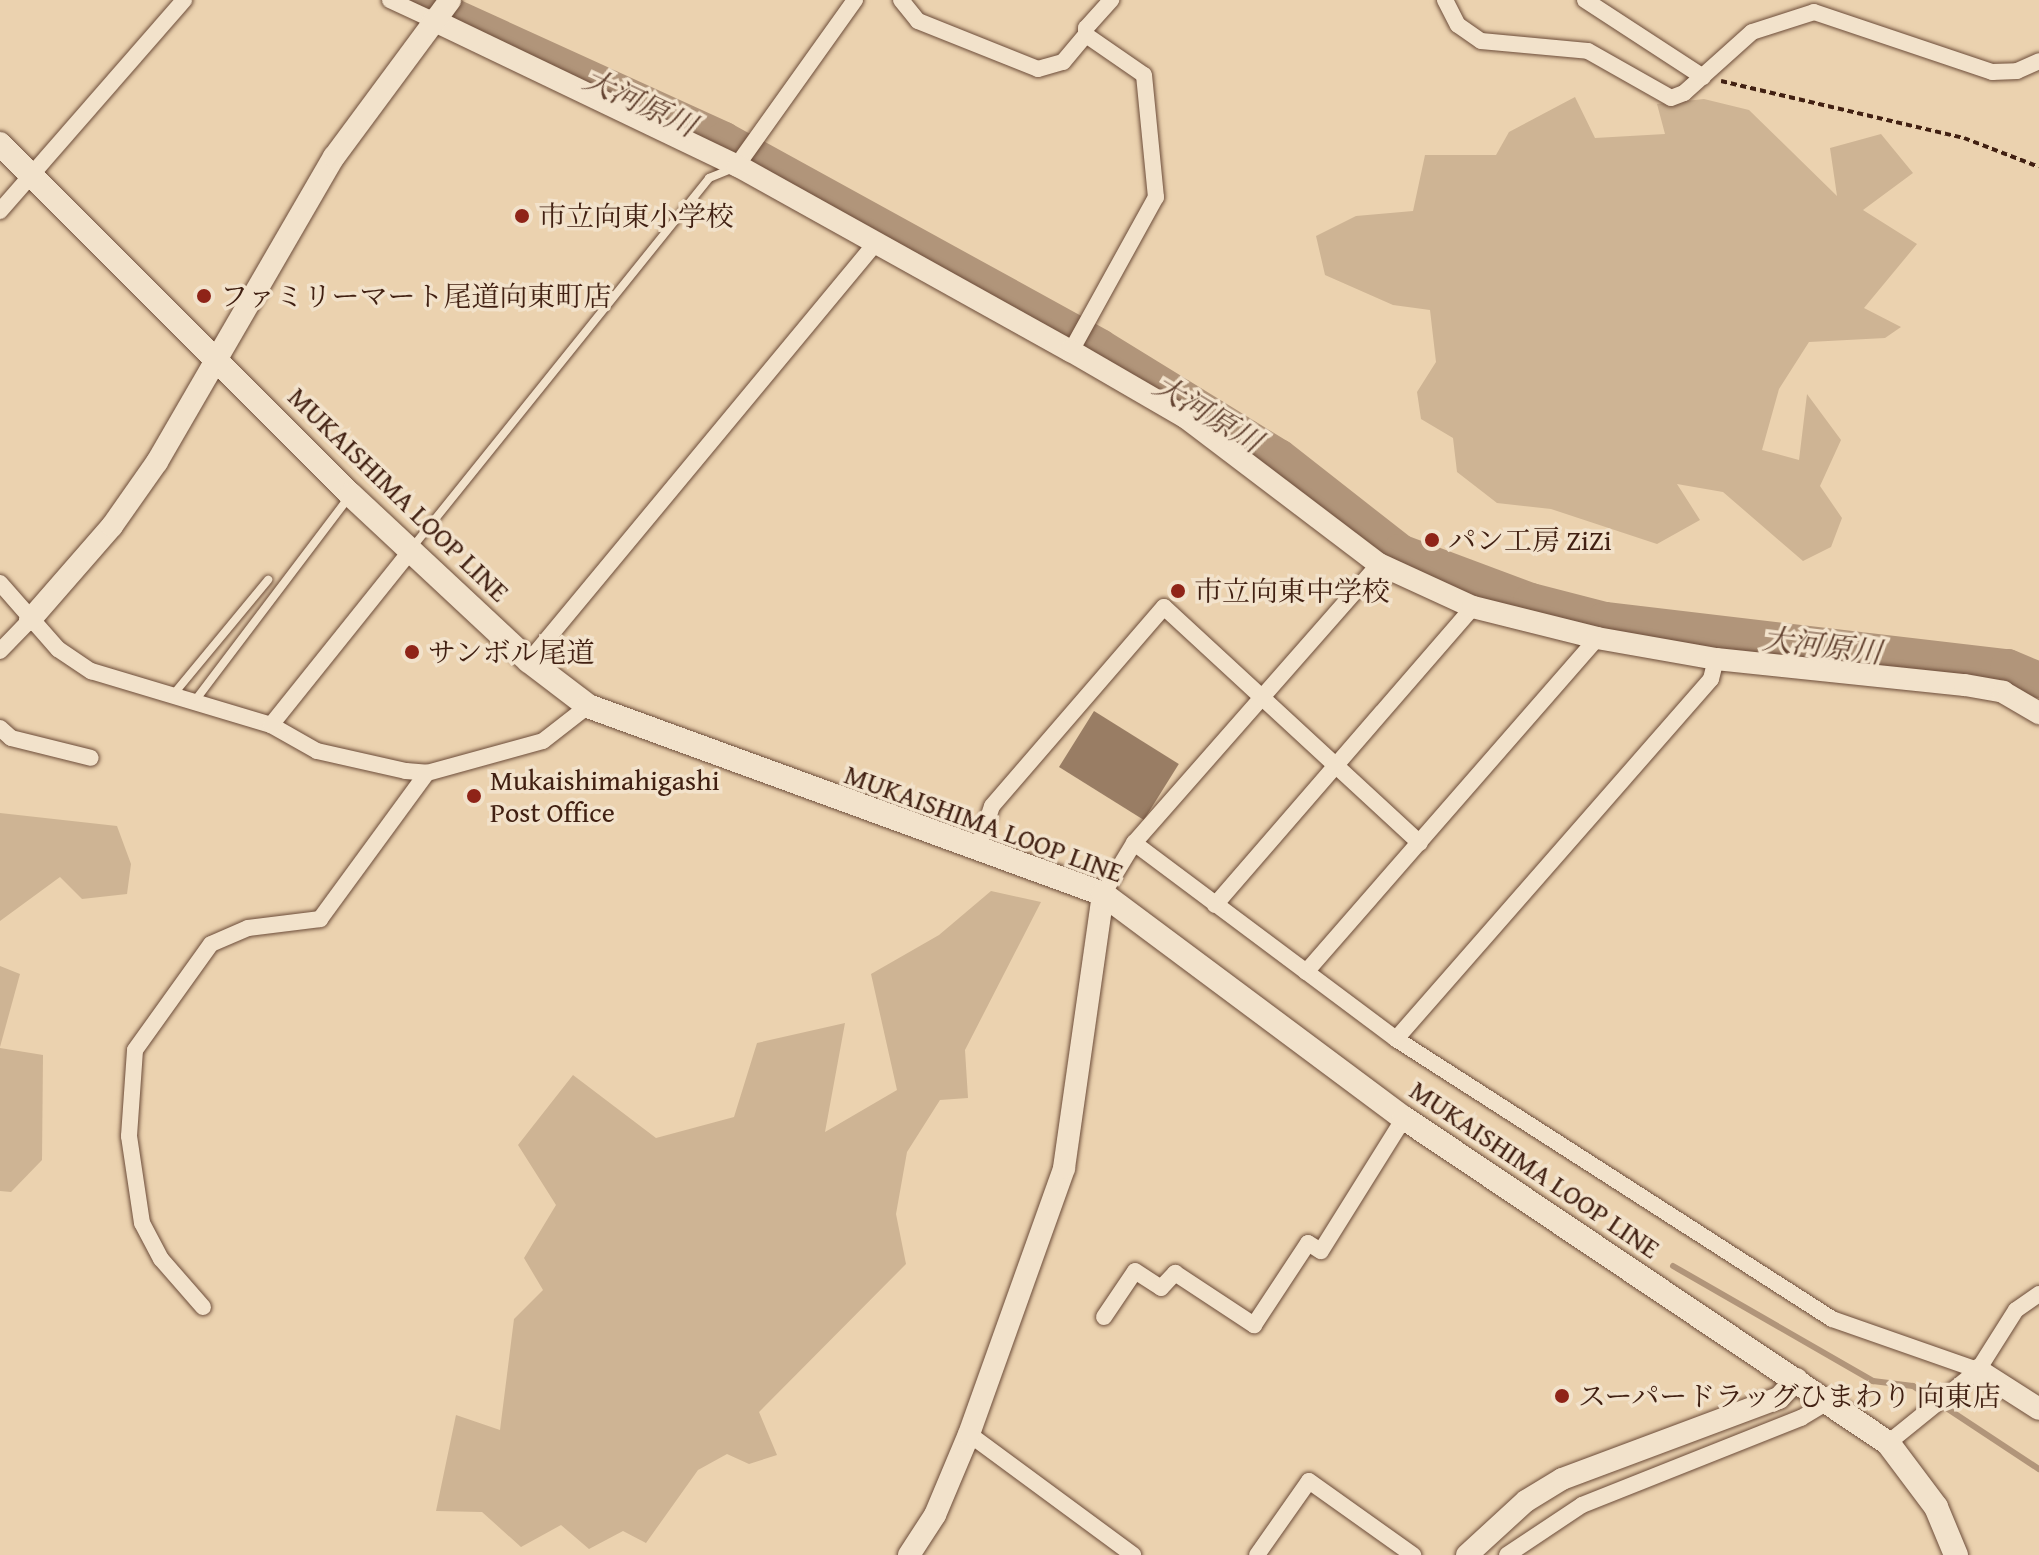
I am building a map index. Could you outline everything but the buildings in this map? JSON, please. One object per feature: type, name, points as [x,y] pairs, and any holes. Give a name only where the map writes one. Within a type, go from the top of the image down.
[{"type":"main road","name":"MUKAISHIMA LOOP LINE","points":[[0,144],[351,495],[529,661],[588,706],[977,851],[1103,894],[1404,1118],[1831,1400],[1888,1443],[1936,1507],[1956,1555]]},
{"type":"street","points":[[0,211],[184,0]]},
{"type":"street","points":[[390,0],[744,156],[874,245],[1071,351],[1185,417],[1379,564],[1473,607],[1597,638],[1716,659],[1965,685],[2003,692],[2037,707]]},
{"type":"street","points":[[0,651],[112,526],[218,359],[334,157],[450,0]]},
{"type":"street","points":[[744,156],[855,0]]},
{"type":"street","points":[[901,0],[918,21],[1038,69],[1063,62],[1086,35],[1086,28],[1111,0]]},
{"type":"street","points":[[1445,0],[1458,25],[1481,41],[1588,51],[1671,98],[1703,77],[1752,32],[1814,12],[1992,72],[2017,71],[2039,61]]},
{"type":"street","points":[[1585,0],[1703,77]]},
{"type":"street","points":[[1071,351],[1156,197],[1144,75],[1086,35]]},
{"type":"street","points":[[529,661],[874,245]]},
{"type":"street","points":[[271,725],[411,550]]},
{"type":"street","points":[[909,1555],[935,1515],[969,1434],[1064,1168],[1103,894],[1134,843],[1379,564]]},
{"type":"street","points":[[0,583],[30,620],[91,671],[271,725],[317,751],[427,773],[543,741],[588,706]]},
{"type":"street","points":[[977,851],[992,806],[1164,607],[1261,701],[1420,843]]},
{"type":"street","points":[[1215,905],[1473,607]]},
{"type":"street","points":[[1306,972],[1597,638]]},
{"type":"street","points":[[1396,1039],[1711,679],[1716,659]]},
{"type":"street","points":[[0,728],[11,738],[91,758]]},
{"type":"street","points":[[203,1307],[161,1259],[142,1223],[129,1136],[135,1050],[211,944],[248,928],[320,919],[427,773]]},
{"type":"street","points":[[1134,843],[1396,1039],[1832,1319],[1978,1370],[2039,1409]]},
{"type":"street","points":[[1104,1317],[1135,1271],[1161,1288],[1175,1273],[1254,1325],[1308,1243],[1321,1251],[1404,1118]]},
{"type":"street","points":[[1888,1443],[1911,1427],[1958,1383],[1978,1370],[2016,1310],[2039,1294]]},
{"type":"street","points":[[1467,1555],[1526,1501],[1562,1479],[1779,1398],[1797,1379]]},
{"type":"street","points":[[1507,1555],[1582,1505],[1801,1418],[1831,1400]]},
{"type":"street","points":[[969,1434],[1133,1555]]},
{"type":"street","points":[[1257,1555],[1309,1481],[1413,1555]]},
{"type":"lane","points":[[411,550],[709,178],[744,156]]},
{"type":"lane","points":[[193,703],[351,495]]},
{"type":"lane","points":[[172,696],[268,580]]},
{"type":"path","points":[[1703,77],[1964,138],[2039,167]]},
{"type":"shaded area","points":[[1575,97],[1595,138],[1665,134],[1657,104],[1704,99],[1749,110],[1837,196],[1830,148],[1881,134],[1913,173],[1863,210],[1917,244],[1864,308],[1901,327],[1885,338],[1809,342],[1779,389],[1762,450],[1799,460],[1807,394],[1841,440],[1820,486],[1842,518],[1831,547],[1803,561],[1723,492],[1677,484],[1700,520],[1657,544],[1551,509],[1497,503],[1457,472],[1453,438],[1421,419],[1417,392],[1436,362],[1430,310],[1393,305],[1325,275],[1316,236],[1356,216],[1413,211],[1425,155],[1496,155],[1509,132]]},
{"type":"shaded area","points":[[0,813],[117,826],[131,864],[127,894],[82,899],[60,877],[0,921]]},
{"type":"shaded area","points":[[991,891],[1041,902],[965,1050],[968,1098],[940,1100],[907,1152],[896,1214],[906,1264],[759,1412],[777,1455],[749,1464],[727,1454],[698,1470],[646,1543],[623,1531],[589,1549],[561,1525],[521,1547],[482,1512],[436,1511],[456,1415],[500,1430],[514,1319],[543,1290],[524,1258],[556,1205],[518,1145],[573,1075],[656,1138],[734,1117],[757,1043],[845,1023],[825,1132],[897,1090],[871,974],[939,935]]},
{"type":"shaded area","points":[[0,966],[20,974],[0,1047]]},
{"type":"shaded area","points":[[0,1048],[43,1055],[42,1160],[11,1192],[0,1191]]},
{"type":"waterway","name":"大河原川","points":[[417,0],[724,140],[1100,347],[1279,457],[1400,552],[1531,601],[1605,620],[2008,667],[2039,680]]},
{"type":"waterway","points":[[1673,1266],[1873,1381],[1913,1386],[2039,1469]]},
{"type":"place","name":"市立向東小学校","points":[[522,216]]},
{"type":"place","name":"ファミリーマート尾道向東町店","points":[[204,296]]},
{"type":"place","name":"パン工房 ZiZi","points":[[1432,540]]},
{"type":"place","name":"市立向東中学校","points":[[1178,591]]},
{"type":"place","name":"サンボル尾道","points":[[412,652]]},
{"type":"place","name":"Mukaishimahigashi Post Office","points":[[474,796]]},
{"type":"place","name":"スーパードラッグひまわり 向東店","points":[[1562,1396]]}]
